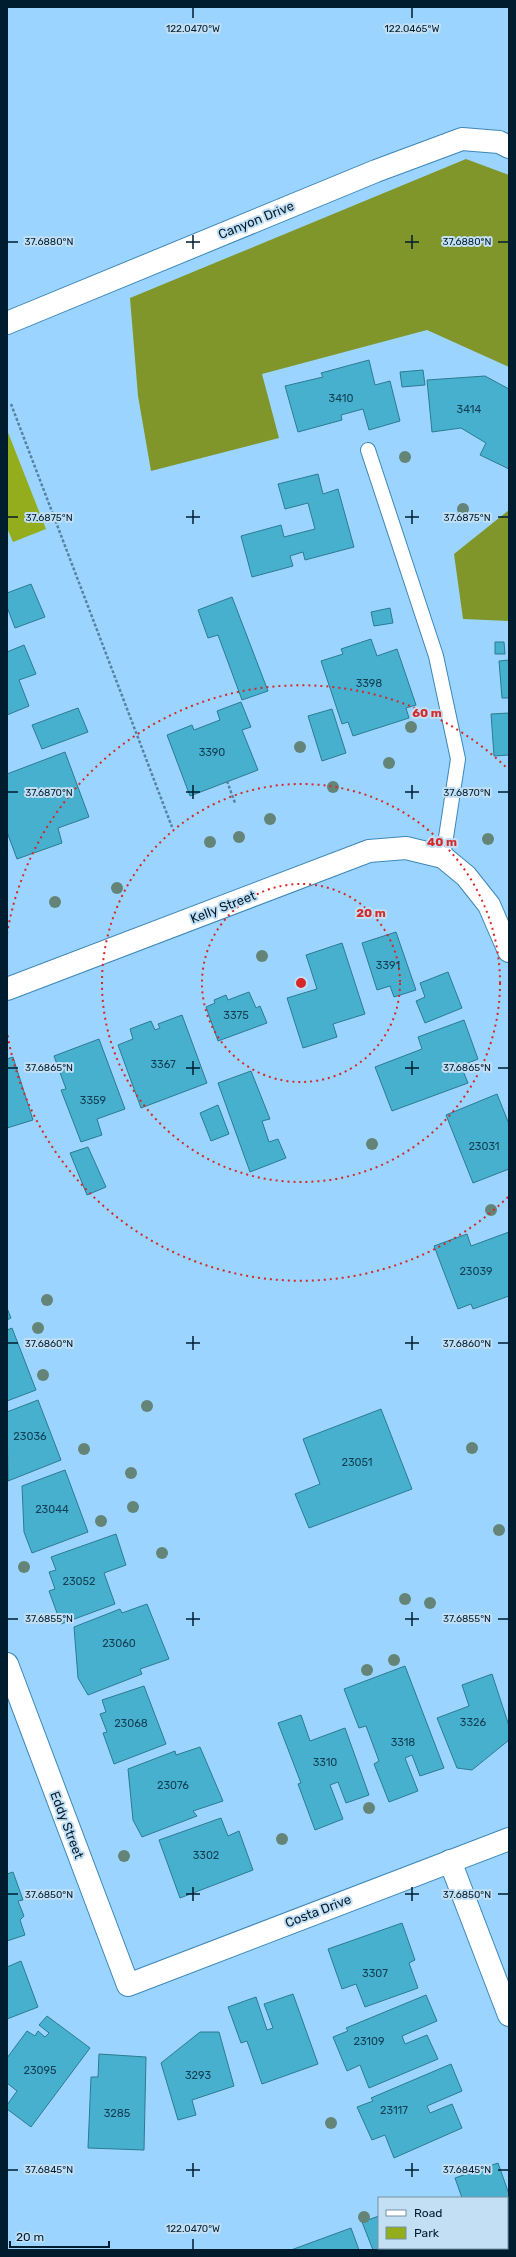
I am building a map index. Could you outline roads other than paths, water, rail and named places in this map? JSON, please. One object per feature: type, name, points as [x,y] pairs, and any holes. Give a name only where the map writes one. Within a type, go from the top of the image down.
[{"type":"street","name":"Canyon Drive","points":[[7,323],[376,171],[462,139],[499,142],[509,147]]},
{"type":"street","name":"Kelly Street","points":[[7,989],[369,851],[406,848],[443,858]]},
{"type":"street","points":[[443,858],[466,876],[489,905],[509,951]]},
{"type":"street","name":"Eddy Street","points":[[7,1664],[128,1985]]},
{"type":"street","name":"Costa Drive","points":[[128,1985],[509,1839]]},
{"type":"street","points":[[450,1861],[509,2015]]},
{"type":"lane","points":[[368,450],[436,656],[458,759],[443,858]]}]
